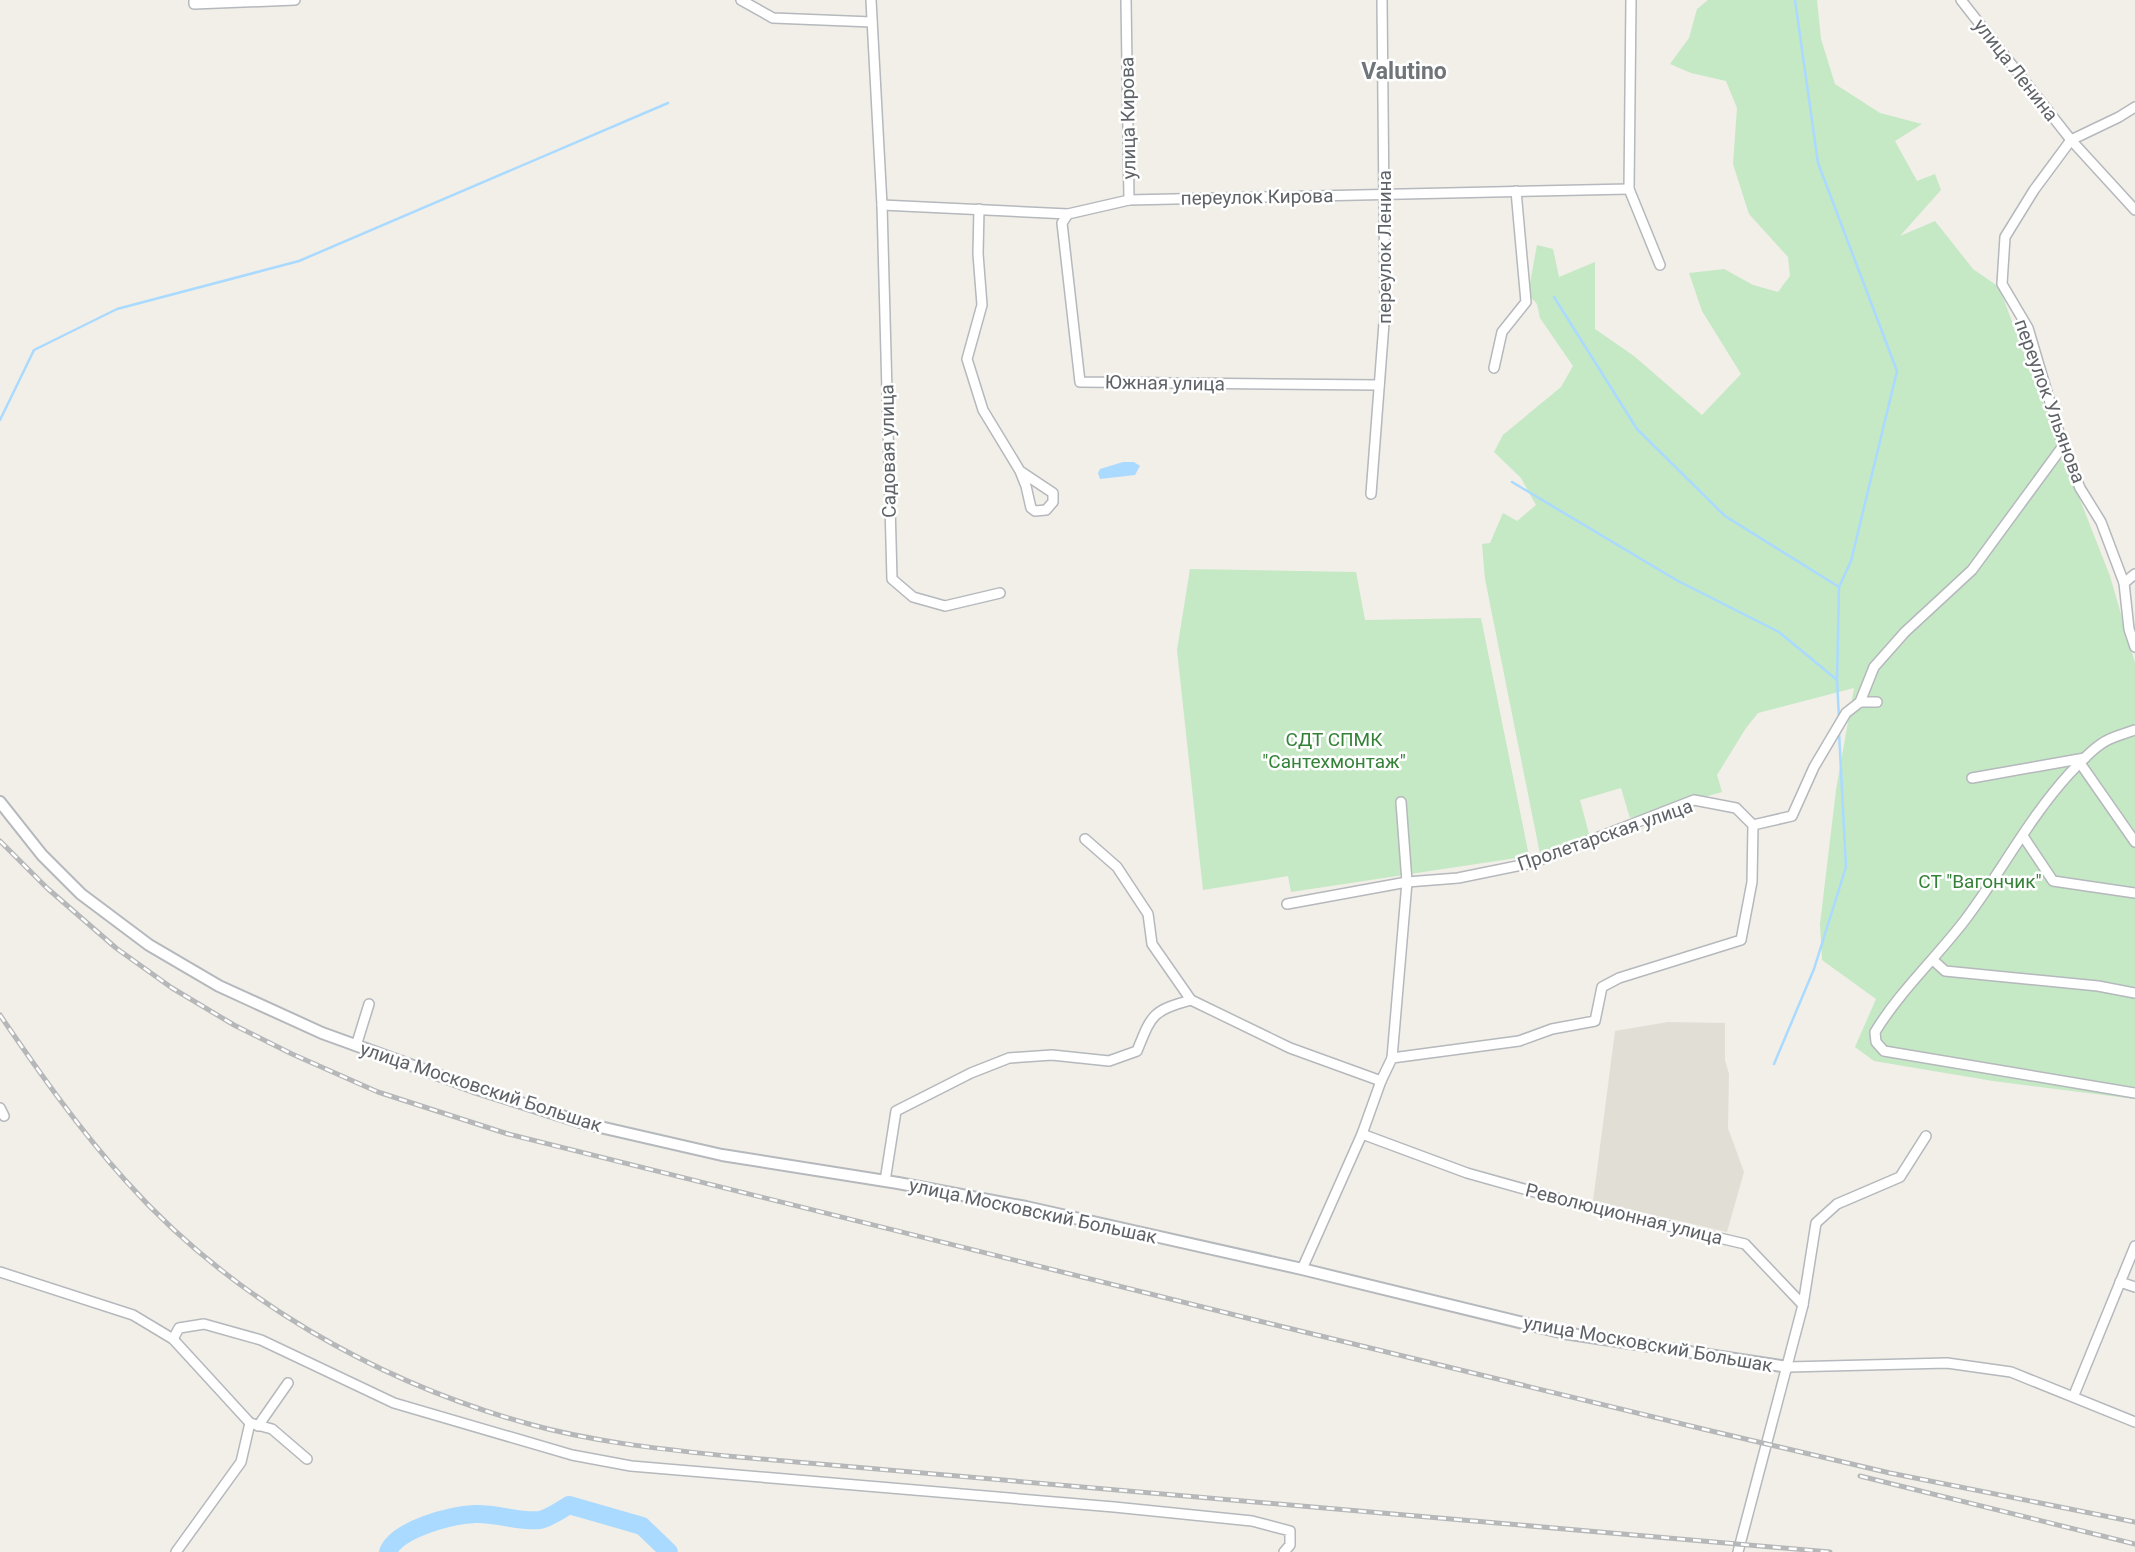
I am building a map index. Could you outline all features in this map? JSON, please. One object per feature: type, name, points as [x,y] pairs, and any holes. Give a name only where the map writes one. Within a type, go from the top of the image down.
[{"type":"street","points":[[194,0],[194,4],[295,0]]},
{"type":"street","points":[[741,0],[773,18],[872,22]]},
{"type":"street","name":"Садовая улица","points":[[871,0],[882,205],[892,579],[913,597],[945,606],[1000,593]]},
{"type":"street","name":"улица Кирова","points":[[979,209],[1068,214],[1129,201],[1126,0]]},
{"type":"street","name":"переулок Ленина","points":[[1371,494],[1385,310],[1382,0]]},
{"type":"street","points":[[1631,0],[1629,188],[1660,265]]},
{"type":"street","name":"улица Ленина","points":[[1961,0],[2071,140],[2135,210]]},
{"type":"street","name":"улица Ленина","points":[[2071,140],[2135,107]]},
{"type":"street","name":"переулок Ульянова","points":[[2071,140],[2034,190],[2005,237],[2002,284],[2028,328],[2063,446],[2080,488],[2102,522],[2124,583],[2129,629],[2135,647]]},
{"type":"street","name":"переулок Кирова","points":[[1129,201],[1629,188]]},
{"type":"street","points":[[1494,368],[1502,332],[1526,302],[1516,191]]},
{"type":"street","points":[[882,205],[979,209],[978,254],[982,305],[967,359],[983,410],[1020,471],[1031,508],[1035,511],[1046,510],[1053,502],[1053,493],[1020,471]]},
{"type":"street","points":[[1053,213],[1062,223],[1068,214]]},
{"type":"street","name":"Южная улица","points":[[1062,223],[1080,382],[1378,385]]},
{"type":"street","points":[[1392,1058],[1519,1041],[1552,1029],[1595,1021],[1602,987],[1619,978],[1741,940],[1752,883],[1754,825],[1792,817],[1814,767],[1846,713],[1860,702],[1874,667],[1905,632],[1972,570],[2063,446]]},
{"type":"street","points":[[2124,583],[2135,574]]},
{"type":"street","points":[[1860,702],[1877,702]]},
{"type":"street","points":[[2135,730],[2101,743],[2031,820],[2023,836],[1966,918],[1875,1031],[1876,1042],[1885,1051],[2135,1093]]},
{"type":"street","points":[[1972,778],[2082,761]]},
{"type":"street","points":[[2082,761],[2135,842]]},
{"type":"street","name":"Пролетарская улица","points":[[1287,904],[1407,882],[1458,878],[1532,863],[1695,800],[1736,808],[1754,825]]},
{"type":"street","points":[[1302,1269],[1362,1134],[1392,1058],[1407,882],[1401,802]]},
{"type":"street","name":"улица Московский Большак","points":[[2,805],[42,855],[81,894],[149,945],[219,986],[356,1046],[461,1084],[587,1124],[722,1156],[885,1181],[1026,1207],[1302,1269],[1564,1333],[1788,1367],[1958,1363],[2011,1372],[2074,1395],[2135,1422]]},
{"type":"street","points":[[2023,836],[2053,881],[2135,893]]},
{"type":"street","points":[[1085,839],[1117,867],[1148,914],[1152,944],[1191,1000],[1290,1048],[1381,1081]]},
{"type":"street","points":[[1933,960],[1945,971],[2098,986],[2135,993]]},
{"type":"street","points":[[885,1181],[896,1111],[971,1073],[1009,1058],[1052,1055],[1109,1061],[1137,1051],[1148,1024],[1163,1008],[1191,1000]]},
{"type":"street","points":[[356,1046],[369,1004]]},
{"type":"street","name":"Революционная улица","points":[[1362,1134],[1479,1177],[1588,1207],[1745,1244],[1803,1305]]},
{"type":"street","points":[[1738,1552],[1803,1305],[1816,1223],[1837,1204],[1900,1177],[1926,1136]]},
{"type":"street","points":[[2074,1395],[2135,1246]]},
{"type":"street","points":[[0,1272],[133,1315],[173,1339],[254,1425],[272,1429],[307,1459]]},
{"type":"street","points":[[2120,1282],[2135,1287]]},
{"type":"street","points":[[173,1339],[180,1328],[204,1324],[261,1340],[394,1403],[572,1455],[631,1466],[1251,1521],[1290,1531],[1290,1545],[1284,1552]]},
{"type":"street","points":[[176,1552],[241,1462],[254,1425],[288,1382]]},
{"type":"shaded area","points":[[1668,1022],[1725,1023],[1725,1060],[1729,1074],[1728,1128],[1744,1172],[1727,1232],[1593,1201],[1615,1031]]},
{"type":"green space","name":"СТ \"Вагончик\"","points":[[1708,0],[1817,0],[1821,39],[1835,84],[1880,113],[1922,124],[1895,141],[1917,181],[1935,174],[1941,190],[1900,236],[1935,221],[1973,269],[1999,287],[2039,393],[2044,392],[2046,401],[2043,403],[2050,421],[2053,421],[2057,441],[2110,576],[2135,663],[2135,1099],[1993,1081],[1874,1061],[1855,1047],[1876,999],[1822,960],[1820,924],[1836,790],[1854,688],[1758,713],[1717,775],[1722,792],[1630,818],[1621,788],[1580,800],[1590,838],[1541,859],[1485,579],[1482,544],[1490,543],[1503,513],[1517,521],[1536,505],[1521,478],[1494,452],[1503,435],[1561,387],[1573,366],[1540,318],[1537,304],[1528,294],[1537,245],[1553,249],[1559,277],[1595,262],[1595,329],[1634,356],[1702,415],[1741,374],[1702,311],[1689,273],[1724,269],[1753,285],[1778,292],[1790,276],[1788,257],[1749,214],[1733,164],[1737,108],[1726,81],[1691,73],[1670,64],[1689,38],[1697,9]]},
{"type":"green space","name":"СДТ СПМК \"Сантехмонтаж\"","points":[[1190,569],[1356,572],[1365,620],[1481,618],[1529,856],[1291,892],[1288,876],[1203,890],[1177,650]]},
{"type":"water","points":[[1123,462],[1134,462],[1140,466],[1135,475],[1100,479],[1100,469]]},
{"type":"waterway","points":[[1795,0],[1818,163],[1897,371],[1851,561],[1839,587],[1839,718]]},
{"type":"waterway","points":[[0,420],[34,350],[117,309],[299,261],[668,103]]},
{"type":"waterway","points":[[1554,297],[1637,429],[1725,516],[1839,587]]},
{"type":"waterway","points":[[1512,482],[1678,581],[1779,632],[1837,680]]},
{"type":"waterway","points":[[1774,1064],[1814,969],[1846,867],[1839,732]]},
{"type":"waterway","points":[[388,1552],[402,1536],[439,1520],[475,1514],[540,1520],[569,1505],[642,1526],[669,1552]]},
{"type":"railway","points":[[0,841],[47,888],[116,948],[172,988],[234,1025],[378,1092],[508,1134],[1703,1429],[1890,1473],[2135,1522]]},
{"type":"railway","points":[[0,1015],[60,1100],[108,1161],[166,1223],[211,1262],[259,1298],[362,1359],[417,1385],[529,1424],[602,1440],[727,1456],[1830,1552]]},
{"type":"railway","points":[[1860,1476],[2135,1544]]},
{"type":"district","name":"Valutino","points":[[1404,71]]}]
